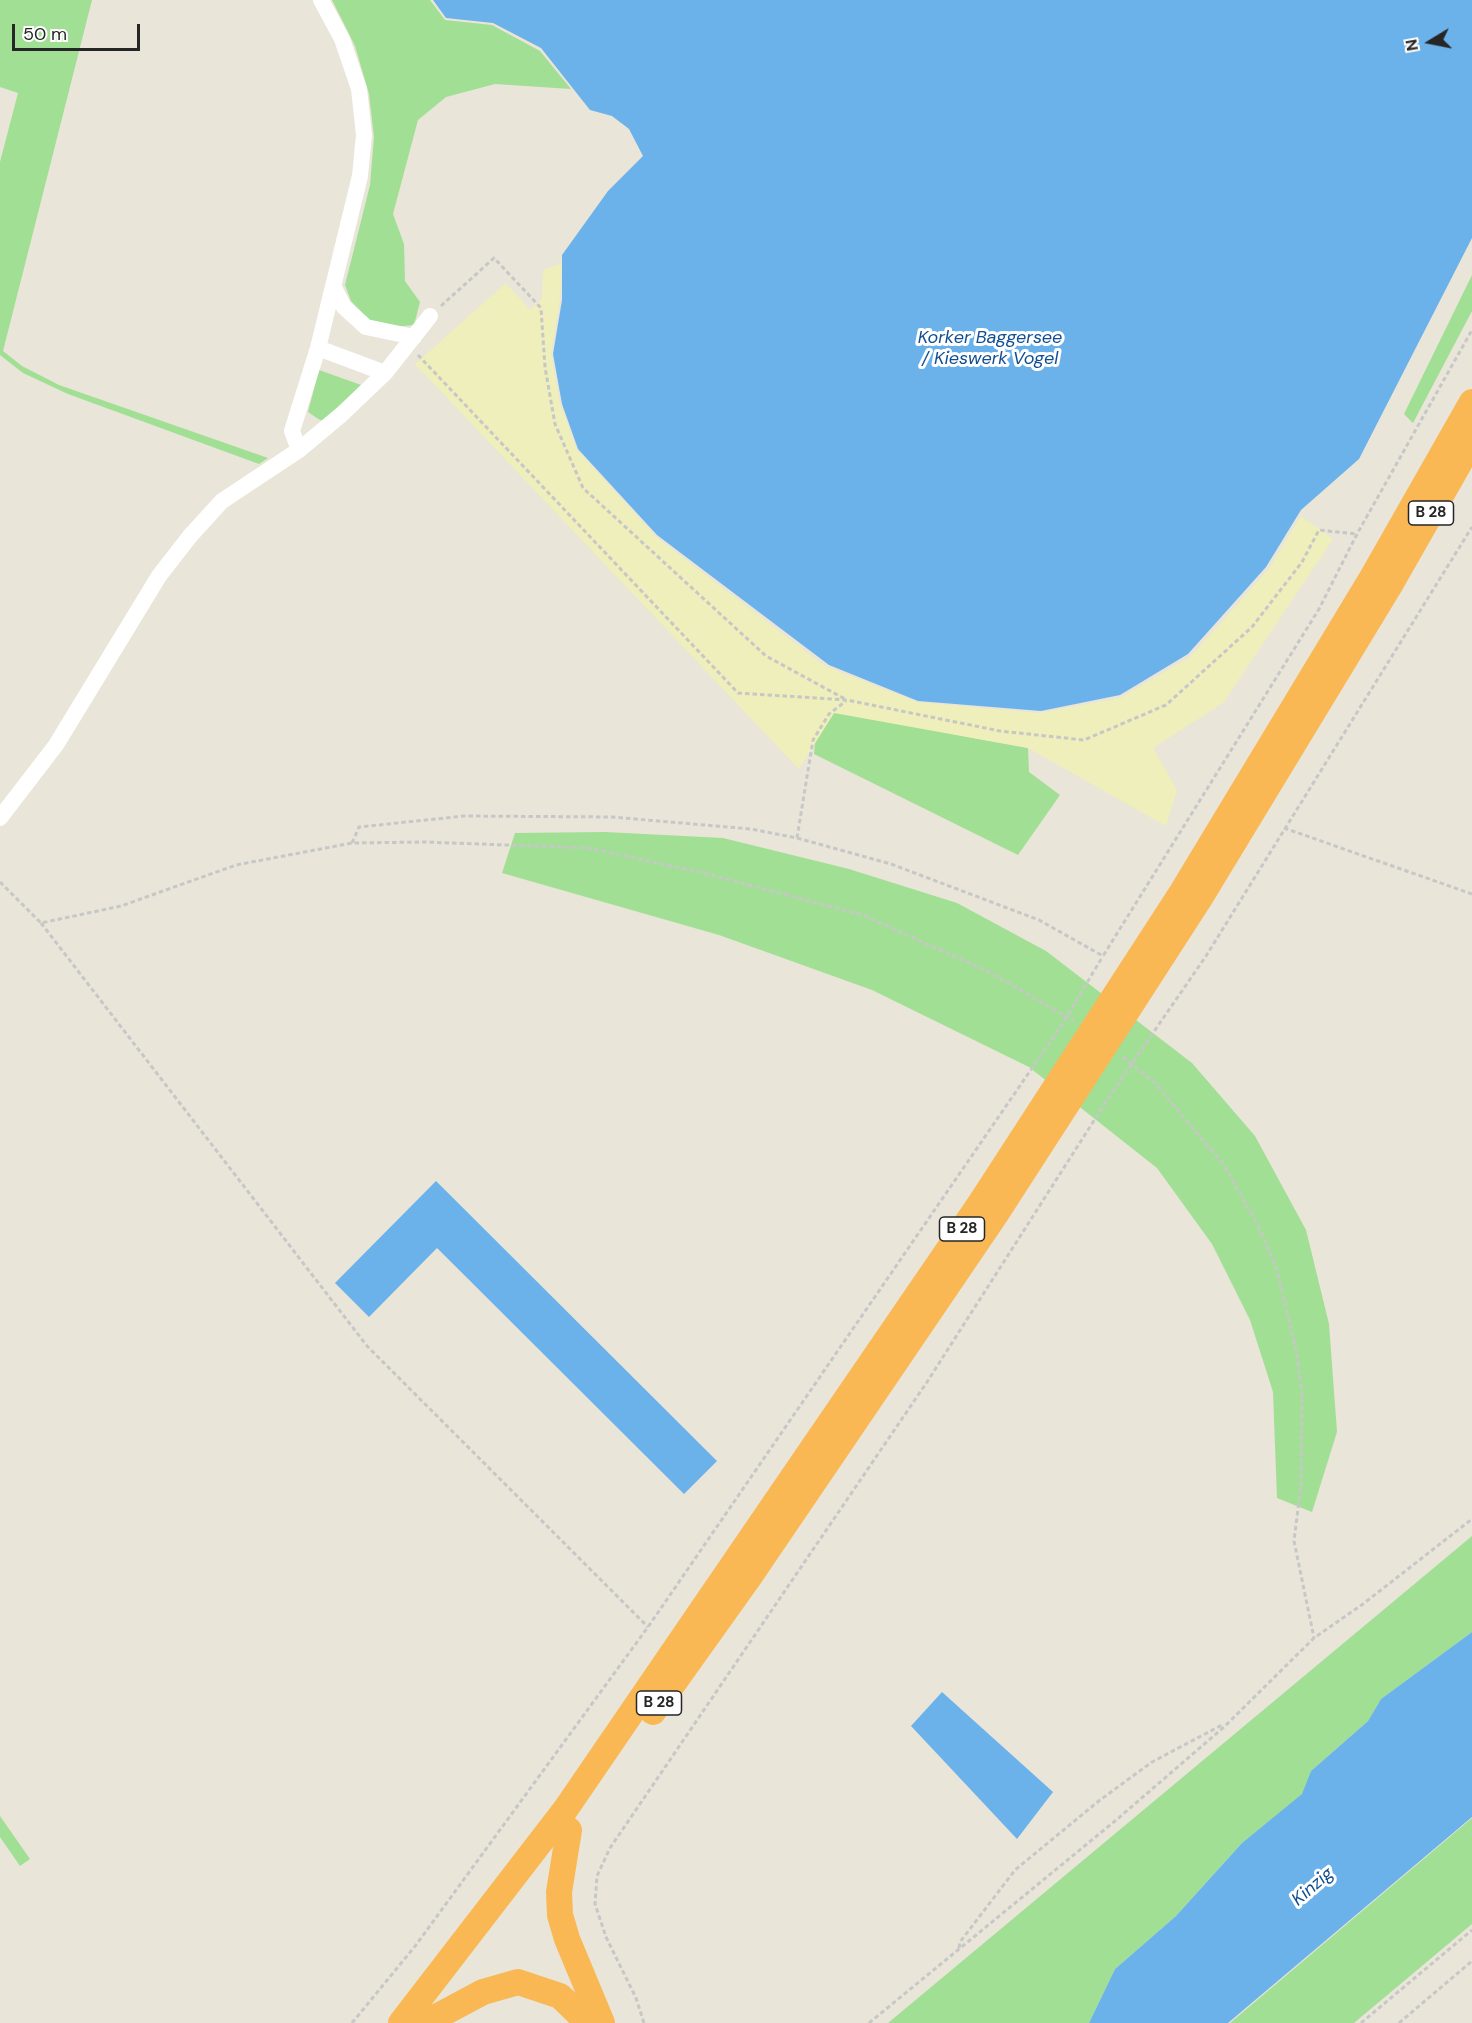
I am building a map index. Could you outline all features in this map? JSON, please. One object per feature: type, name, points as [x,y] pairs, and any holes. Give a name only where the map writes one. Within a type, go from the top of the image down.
[{"type":"highway","name":"B 28","points":[[401,2023],[565,1810],[981,1202],[1182,892],[1372,576],[1472,402]]},
{"type":"highway","name":"B 28","points":[[418,2023],[541,1870],[750,1576],[996,1214],[1200,898],[1390,585],[1472,441]]},
{"type":"highway","points":[[569,1830],[559,1892],[560,1915],[567,1939],[602,2023]]},
{"type":"highway","points":[[425,2023],[483,1992],[518,1982],[560,1996],[588,2023]]},
{"type":"lane","points":[[299,450],[292,431],[318,348],[360,176],[364,135],[359,89],[342,39],[321,0]]},
{"type":"lane","points":[[333,286],[345,307],[366,327],[411,341]]},
{"type":"lane","points":[[0,818],[56,745],[159,576],[190,536],[222,501],[299,450],[385,373],[430,316]]},
{"type":"lane","points":[[318,348],[385,373]]},
{"type":"path","points":[[430,316],[494,258],[541,308],[545,367],[555,424],[583,488],[766,656],[847,700]]},
{"type":"path","points":[[352,2023],[416,1945],[648,1627],[1061,1026],[1319,609],[1357,534],[1472,330]]},
{"type":"path","points":[[411,341],[738,693],[847,700],[1000,731],[1084,740],[1166,705],[1252,627],[1302,562],[1319,530],[1357,534]]},
{"type":"path","points":[[644,2023],[636,1998],[606,1936],[595,1904],[597,1876],[610,1848],[927,1382],[1111,1094],[1206,956],[1472,527]]},
{"type":"path","points":[[798,838],[813,740],[829,714],[847,700]]},
{"type":"path","points":[[352,843],[359,827],[464,816],[612,817],[751,829],[798,838],[891,864],[1039,920],[1103,956]]},
{"type":"path","points":[[1284,828],[1472,894]]},
{"type":"path","points":[[41,923],[122,906],[236,865],[352,843],[424,842],[589,848],[704,873],[863,915],[989,972],[1040,999]]},
{"type":"path","points":[[0,882],[41,923],[367,1346],[648,1627]]},
{"type":"path","points":[[1155,1083],[1223,1164],[1258,1225],[1277,1270],[1297,1355],[1302,1393],[1301,1485],[1294,1541],[1314,1638]]},
{"type":"path","points":[[869,2023],[1224,1726],[1314,1638],[1363,1604],[1472,1519]]},
{"type":"path","points":[[959,1950],[960,1942],[1015,1870],[1100,1800],[1152,1762],[1220,1725],[1224,1726]]},
{"type":"path","points":[[1361,2023],[1472,1930]]},
{"type":"path","points":[[1399,2023],[1472,1960]]},
{"type":"shaded area","points":[[0,0],[92,0],[3,351],[22,366],[59,385],[268,458],[259,464],[68,394],[23,373],[0,355],[0,162],[18,93],[0,87]]},
{"type":"shaded area","points":[[332,0],[430,0],[445,20],[492,25],[540,51],[571,89],[495,84],[446,97],[418,120],[393,214],[404,244],[405,281],[420,302],[414,325],[392,327],[371,322],[351,301],[345,285],[370,185],[374,137],[369,94],[355,46]]},
{"type":"shaded area","points":[[1472,275],[1472,311],[1413,423],[1404,414]]},
{"type":"shaded area","points":[[319,370],[364,386],[326,421],[308,412]]},
{"type":"shaded area","points":[[834,712],[1028,748],[1029,772],[1060,795],[1018,855],[814,754],[815,742]]},
{"type":"shaded area","points":[[605,832],[723,838],[849,869],[957,903],[1046,951],[1192,1063],[1255,1136],[1306,1230],[1329,1324],[1337,1432],[1312,1512],[1277,1498],[1273,1392],[1250,1320],[1212,1244],[1157,1168],[1029,1067],[872,990],[719,935],[502,873],[515,833]]},
{"type":"shaded area","points":[[1472,1536],[1472,1632],[1381,1699],[1368,1721],[1311,1771],[1303,1794],[1242,1843],[1176,1916],[1115,1969],[1089,2023],[888,2023]]},
{"type":"shaded area","points":[[0,1816],[30,1859],[20,1866],[0,1837]]},
{"type":"shaded area","points":[[1472,1818],[1472,1924],[1354,2023],[1230,2023]]},
{"type":"sand","points":[[562,263],[560,299],[551,354],[560,404],[577,450],[656,537],[825,666],[917,702],[1039,713],[1120,698],[1190,657],[1268,570],[1301,516],[1333,539],[1223,703],[1153,748],[1177,790],[1166,826],[1028,748],[834,713],[799,769],[415,364],[506,283],[530,310],[542,299],[543,270]]},
{"type":"water","name":"Korker Baggersee / Kieswerk Vogel","points":[[433,0],[1472,0],[1472,238],[1359,459],[1301,510],[1266,567],[1188,654],[1120,695],[1041,711],[918,701],[829,665],[657,535],[578,449],[562,404],[553,354],[562,300],[562,255],[608,191],[643,156],[629,129],[612,116],[590,110],[541,48],[493,23],[446,18]]},
{"type":"water","points":[[436,1181],[717,1461],[684,1494],[437,1248],[369,1317],[335,1283]]},
{"type":"water","name":"Kinzig","points":[[1472,1632],[1472,1817],[1228,2023],[1089,2023],[1115,1969],[1176,1916],[1242,1843],[1302,1794],[1311,1771],[1368,1721],[1381,1699]]},
{"type":"water","points":[[942,1692],[1053,1792],[1017,1839],[911,1726]]}]
